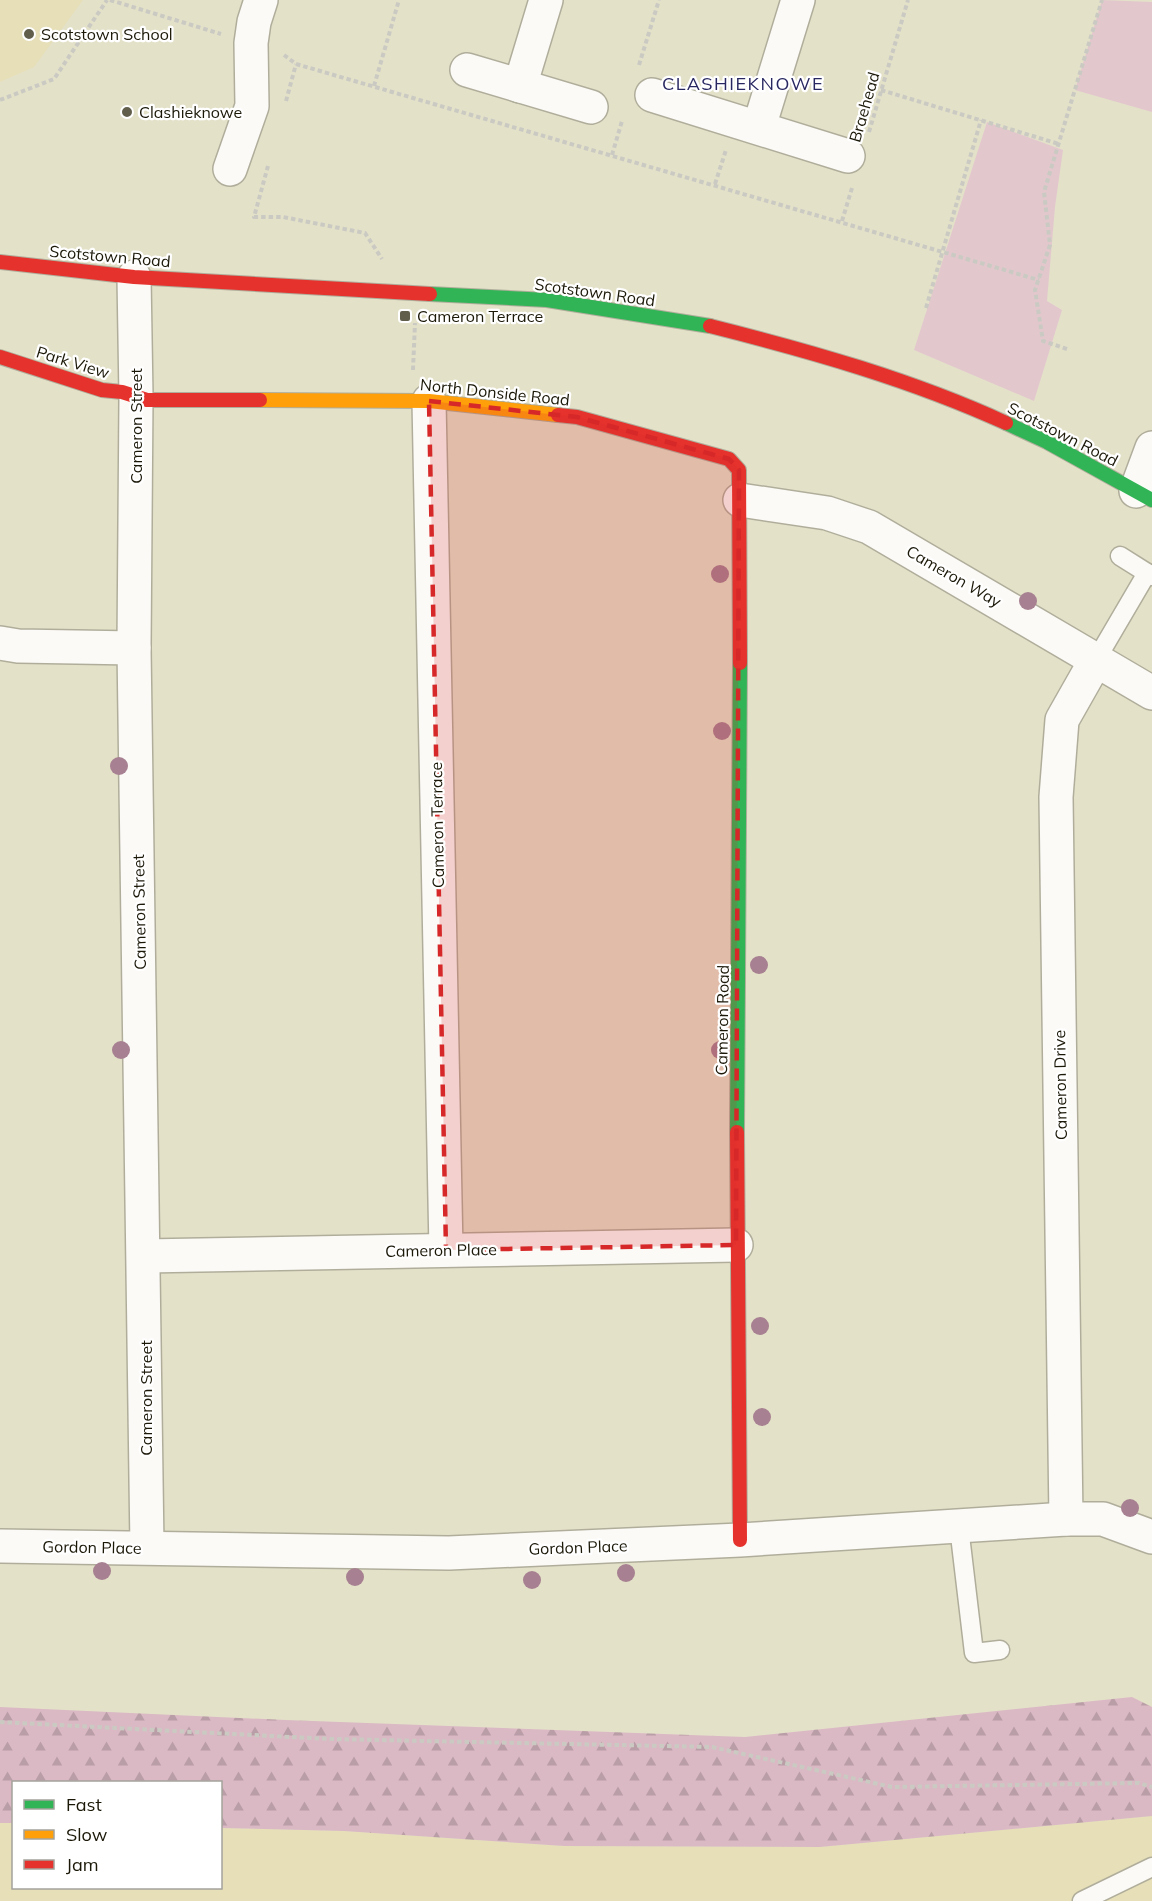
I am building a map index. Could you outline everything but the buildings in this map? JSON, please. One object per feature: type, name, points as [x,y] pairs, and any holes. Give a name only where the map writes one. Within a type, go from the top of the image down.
[{"type":"street","points":[[230,169],[252,106],[251,43],[254,22],[261,0]]},
{"type":"street","points":[[520,86],[546,0]]},
{"type":"street","points":[[759,127],[798,0]]},
{"type":"street","points":[[467,70],[591,107]]},
{"type":"street","points":[[652,95],[856,159]]},
{"type":"street","name":"Scotstown Road","points":[[0,262],[134,277],[547,300],[705,325],[785,345],[894,379],[973,408],[1047,442],[1144,495]]},
{"type":"street","name":"Cameron Street","points":[[134,277],[136,397],[134,648],[145,1256],[147,1548]]},
{"type":"street","name":"Park View","points":[[0,357],[102,390],[122,392],[136,397]]},
{"type":"street","name":"North Donside Road","points":[[136,397],[147,400],[204,401],[421,401],[577,417],[729,459],[739,470],[740,501]]},
{"type":"street","name":"Cameron Terrace","points":[[421,401],[446,1250]]},
{"type":"street","points":[[1144,495],[1152,448]]},
{"type":"street","name":"Cameron Way","points":[[740,501],[827,513],[869,527],[1152,693]]},
{"type":"street","name":"Cameron Road","points":[[740,501],[741,840],[736,1245],[740,1540]]},
{"type":"street","points":[[0,643],[18,646],[134,648]]},
{"type":"street","name":"Cameron Drive","points":[[1066,1519],[1056,797],[1062,720],[1096,660]]},
{"type":"street","name":"Cameron Place","points":[[145,1256],[736,1245]]},
{"type":"street","name":"Gordon Place","points":[[0,1546],[449,1553],[740,1540],[1066,1519],[1103,1519],[1152,1538]]},
{"type":"lane","points":[[1096,660],[1149,575],[1120,556]]},
{"type":"lane","points":[[959,1527],[974,1653],[1000,1650]]},
{"type":"lane","points":[[1082,1901],[1152,1867]]},
{"type":"path","points":[[0,100],[54,79],[108,0],[274,49],[296,64],[1039,280]]},
{"type":"path","points":[[374,86],[399,0]]},
{"type":"path","name":"Braehead","points":[[842,221],[856,159],[881,90],[908,0]]},
{"type":"path","points":[[1067,349],[1043,341],[1035,290],[1050,245],[1044,192],[1102,0]]},
{"type":"path","points":[[284,108],[296,64]]},
{"type":"path","points":[[881,90],[1059,144]]},
{"type":"path","points":[[926,308],[981,120]]},
{"type":"path","points":[[269,162],[254,217],[283,217],[365,233],[386,266],[387,291]]},
{"type":"path","points":[[416,292],[421,401]]},
{"type":"path","points":[[0,1722],[330,1739],[712,1747],[892,1786],[1139,1783],[1152,1787]]},
{"type":"highlighted area","points":[[429,401],[577,417],[729,459],[739,470],[736,1245],[446,1250]]},
{"type":"shaded area","name":"Scotstown School","points":[[0,0],[83,0],[34,67],[0,82]]},
{"type":"shaded area","points":[[1102,0],[1152,2],[1152,112],[1075,90]]},
{"type":"shaded area","points":[[987,122],[1063,150],[1055,207],[1047,301],[1062,310],[1034,401],[914,350]]},
{"type":"shaded area","points":[[1152,1816],[1152,1901],[0,1901],[0,1823],[12,1823],[12,1889],[222,1889],[222,1828],[344,1831],[564,1846],[820,1847]]},
{"type":"green space","points":[[1132,1697],[1152,1707],[1152,1816],[820,1847],[564,1846],[344,1831],[222,1828],[222,1781],[12,1781],[12,1823],[0,1823],[0,1707],[745,1737]]},
{"type":"traffic: fast","points":[[430,294],[547,300],[710,326]]},
{"type":"traffic: fast","points":[[1006,423],[1047,442],[1152,500]]},
{"type":"traffic: fast","points":[[737,1132],[740,663]]},
{"type":"traffic: slow","points":[[260,400],[429,401],[558,415]]},
{"type":"traffic: jam","points":[[0,262],[134,277],[430,294]]},
{"type":"traffic: jam","points":[[710,326],[897,380],[1006,423]]},
{"type":"traffic: jam","points":[[0,357],[102,390],[122,392],[147,400],[260,400]]},
{"type":"traffic: jam","points":[[558,415],[577,417],[729,459],[739,470],[740,663]]},
{"type":"traffic: jam","points":[[737,1132],[740,1540]]},
{"type":"place","name":"Scotstown School","points":[[29,34]]},
{"type":"place","name":"Clashieknowe","points":[[127,112]]},
{"type":"place","name":"Cameron Terrace","points":[[405,316]]},
{"type":"district","name":"CLASHIEKNOWE","points":[[743,84]]}]
